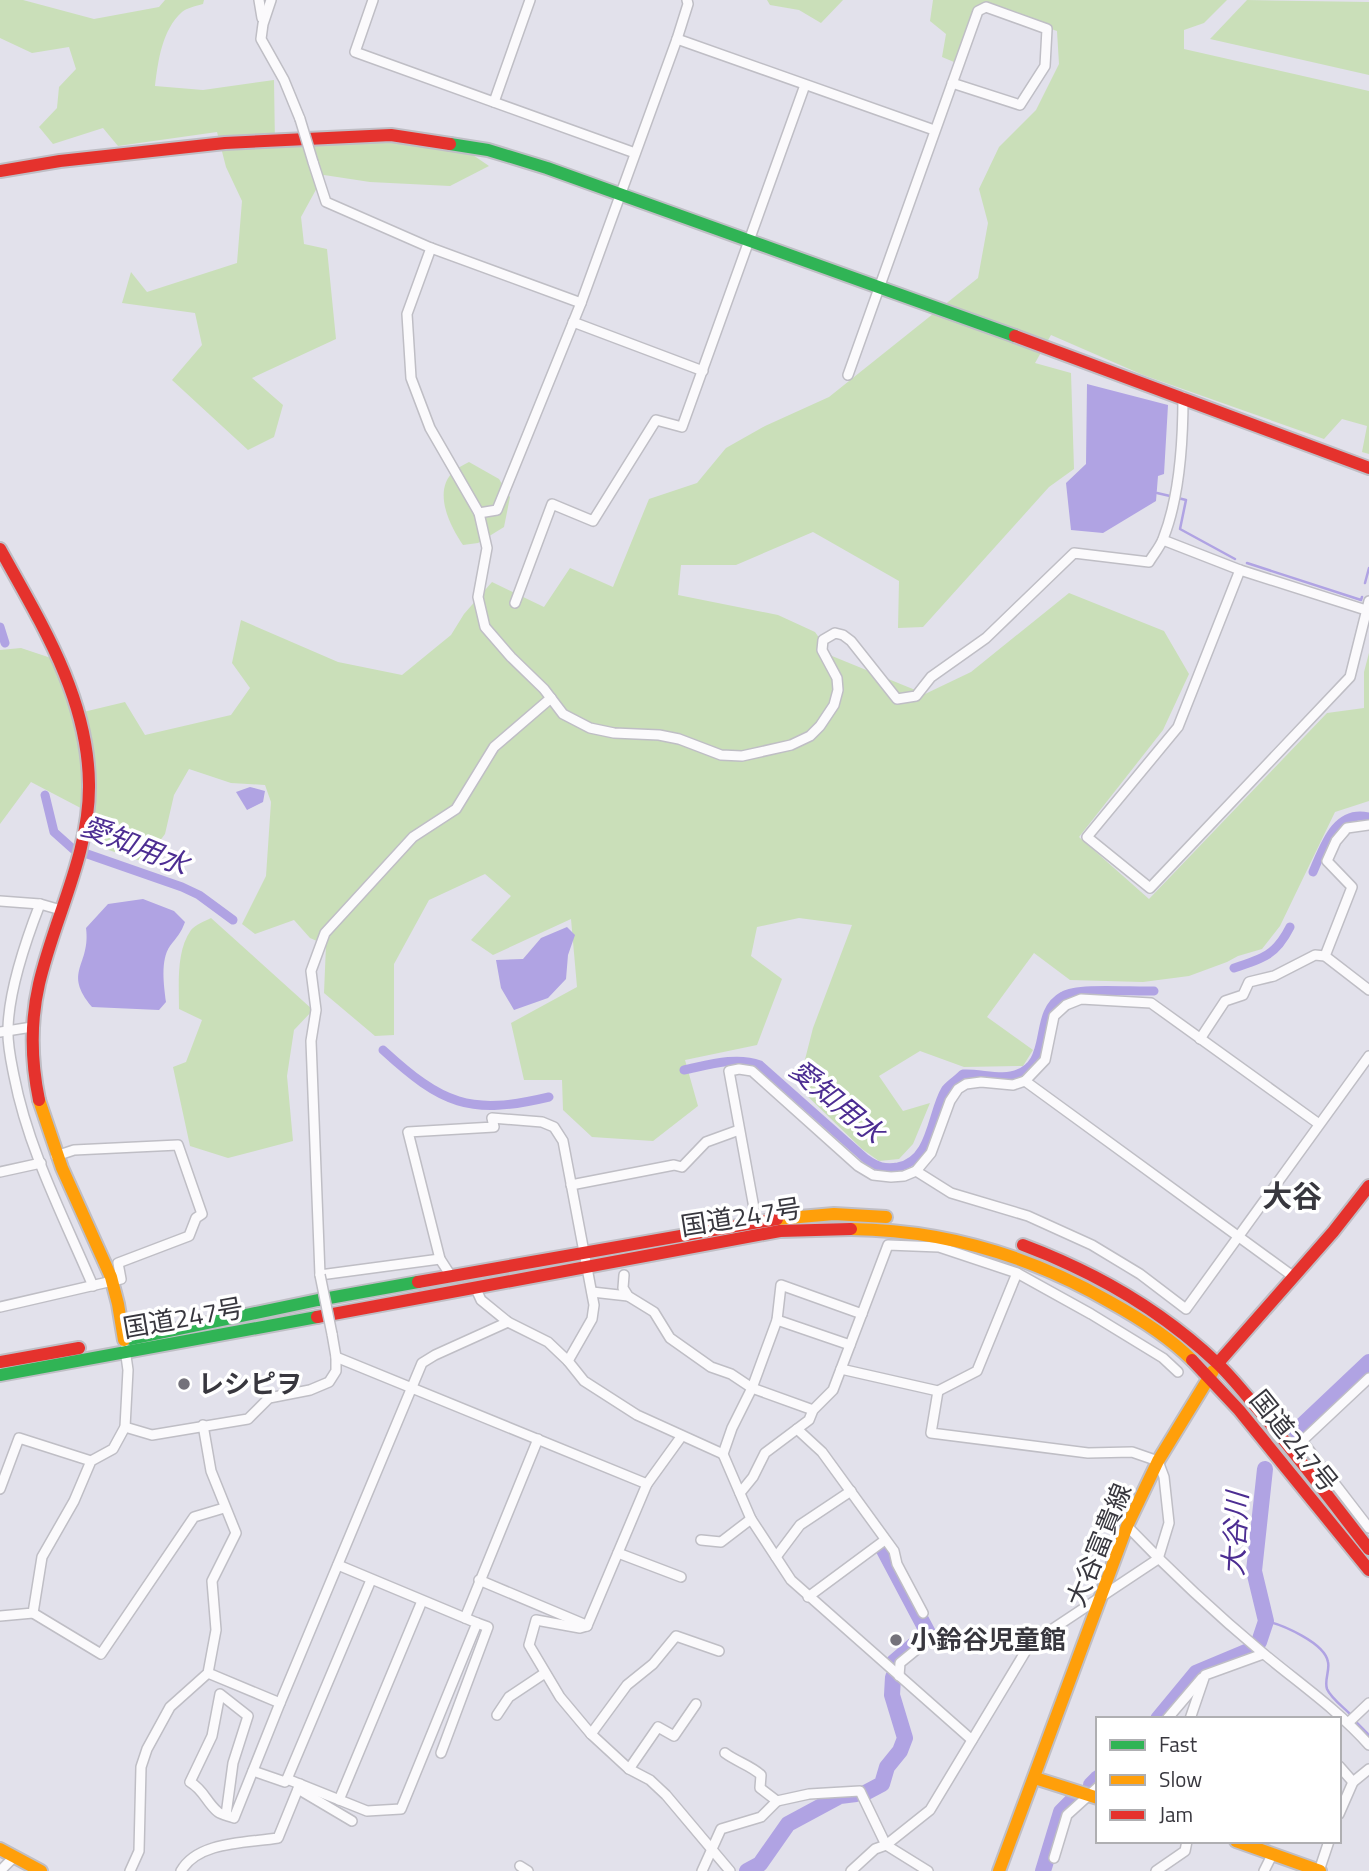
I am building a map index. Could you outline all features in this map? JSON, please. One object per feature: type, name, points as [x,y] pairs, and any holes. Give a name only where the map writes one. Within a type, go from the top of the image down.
[{"type":"main road","points":[[0,172],[60,161],[225,143],[391,135],[488,150],[547,168],[1183,397],[1369,468]]},
{"type":"main road","points":[[0,550],[61,660],[81,712],[90,771],[88,815],[78,861],[38,986],[32,1027],[35,1082],[56,1156],[113,1282],[125,1346]]},
{"type":"main road","name":"大谷富貴線","points":[[999,1871],[1127,1526],[1158,1461],[1218,1363],[1341,1225],[1369,1186]]},
{"type":"main road","name":"国道247号","points":[[0,1375],[318,1300],[584,1251],[770,1219],[834,1214],[894,1218]]},
{"type":"main road","name":"国道247号","points":[[0,1362],[125,1346],[475,1289],[780,1231],[831,1227],[892,1229],[944,1236],[996,1249],[1064,1275],[1132,1315],[1195,1361],[1228,1395],[1369,1570]]},
{"type":"main road","name":"国道247号","points":[[1014,1242],[1075,1265],[1111,1284],[1151,1310],[1218,1363],[1280,1435],[1369,1549]]},
{"type":"main road","points":[[1035,1778],[1095,1793]]},
{"type":"main road","points":[[1242,1843],[1319,1871]]},
{"type":"main road","points":[[0,1849],[41,1871]]},
{"type":"street","points":[[259,0],[263,24]]},
{"type":"street","points":[[271,0],[261,39],[284,80],[300,119],[326,202],[431,248],[581,303]]},
{"type":"street","points":[[373,0],[355,52],[635,153]]},
{"type":"street","points":[[494,102],[530,0]]},
{"type":"street","points":[[479,513],[497,510],[581,303],[677,38],[687,0]]},
{"type":"street","points":[[848,375],[877,287],[978,11],[986,7],[1047,29],[1045,66],[1020,105],[952,83]]},
{"type":"street","points":[[677,38],[934,130]]},
{"type":"street","points":[[515,603],[552,504],[593,521],[656,420],[682,427],[805,85]]},
{"type":"street","points":[[431,248],[407,314],[411,378],[430,428],[479,513],[487,548],[478,597],[485,627],[563,714],[590,728],[679,739],[721,755],[742,756],[791,745],[810,736],[820,726],[834,705],[838,690],[837,678],[822,650],[823,640],[835,633],[851,641],[897,699],[906,699],[916,696],[931,677],[986,638],[1074,553],[1149,562],[1163,540],[1175,490],[1183,429],[1183,397]]},
{"type":"street","points":[[573,322],[703,371]]},
{"type":"street","points":[[1163,540],[1240,570],[1368,608],[1350,677],[1150,888],[1087,837],[1178,727],[1240,570]]},
{"type":"street","points":[[125,1427],[152,1435],[248,1419],[269,1398],[310,1390],[329,1382],[336,1371],[337,1357],[320,1275],[311,1041],[316,1010],[311,971],[325,933],[413,837],[456,809],[494,747],[551,698]]},
{"type":"street","points":[[1325,956],[1352,887],[1327,861],[1336,841],[1347,828],[1369,825]]},
{"type":"street","points":[[0,901],[40,904],[61,910]]},
{"type":"street","points":[[40,904],[25,949],[4,1031],[23,1116],[93,1286]]},
{"type":"street","points":[[1200,1039],[1225,1002],[1242,995],[1249,982],[1274,976],[1315,955],[1325,956],[1369,990]]},
{"type":"street","points":[[754,1208],[729,1071],[752,1071],[859,1166],[873,1175],[905,1176],[916,1171],[931,1153],[950,1101],[958,1089],[966,1084],[981,1082],[1013,1085],[1025,1082],[1045,1060],[1054,1016],[1066,1005],[1081,999],[1151,1003],[1319,1124]]},
{"type":"street","points":[[4,1031],[32,1027]]},
{"type":"street","points":[[916,1171],[951,1193],[1028,1216],[1092,1245],[1140,1274],[1186,1309],[1369,1056]]},
{"type":"street","points":[[1025,1082],[1293,1277]]},
{"type":"street","points":[[451,1277],[440,1259],[408,1132],[494,1127],[492,1118],[542,1122],[554,1128],[563,1141],[594,1305],[592,1319],[568,1360]]},
{"type":"street","points":[[572,1185],[674,1165],[682,1167],[706,1142],[739,1130]]},
{"type":"street","points":[[0,1307],[121,1279],[118,1263],[189,1236],[196,1218],[202,1214],[178,1145],[74,1150],[56,1156]]},
{"type":"street","points":[[0,1172],[41,1163]]},
{"type":"street","points":[[740,1493],[753,1477],[765,1453],[809,1420],[813,1410],[833,1390],[888,1245],[939,1247],[1017,1273],[1091,1314],[1163,1358],[1178,1371]]},
{"type":"street","points":[[320,1275],[440,1259]]},
{"type":"street","points":[[841,1369],[938,1391],[977,1371],[1017,1273]]},
{"type":"street","points":[[624,1275],[624,1288],[628,1296]]},
{"type":"street","points":[[862,1314],[781,1285],[777,1320],[752,1388],[732,1428],[723,1454],[751,1519],[791,1580],[972,1740]]},
{"type":"street","points":[[475,1289],[481,1300],[508,1322],[548,1342],[568,1360],[584,1381],[637,1415],[723,1454]]},
{"type":"street","points":[[592,1292],[628,1296],[654,1312],[670,1338],[711,1367],[731,1374],[752,1388],[813,1410]]},
{"type":"street","points":[[777,1320],[850,1345]]},
{"type":"street","points":[[226,1815],[233,1763],[248,1716],[220,1695],[212,1735],[190,1782],[201,1788],[218,1813],[234,1818],[422,1363],[508,1322]]},
{"type":"street","points":[[33,1613],[42,1557],[74,1501],[91,1461],[113,1449],[125,1427],[128,1370],[125,1346]]},
{"type":"street","points":[[337,1357],[647,1484]]},
{"type":"street","points":[[1369,1378],[1302,1441],[1369,1528]]},
{"type":"street","points":[[851,1871],[875,1849],[886,1845],[930,1810],[1030,1644],[1158,1559],[1169,1523],[1164,1476],[1158,1461],[1132,1452],[1088,1453],[931,1433],[938,1391]]},
{"type":"street","points":[[130,1871],[139,1851],[141,1767],[146,1749],[170,1707],[208,1673],[216,1630],[212,1581],[236,1533],[211,1471],[203,1425]]},
{"type":"street","points":[[797,1429],[821,1452],[894,1551],[897,1564],[923,1613]]},
{"type":"street","points":[[587,1626],[647,1484],[681,1437]]},
{"type":"street","points":[[0,1489],[19,1438],[91,1461]]},
{"type":"street","points":[[465,1618],[538,1439]]},
{"type":"street","points":[[776,1557],[800,1525],[851,1491]]},
{"type":"street","points":[[0,1616],[33,1613],[101,1654],[194,1517],[224,1508]]},
{"type":"street","points":[[701,1540],[721,1542],[751,1519]]},
{"type":"street","points":[[1127,1526],[1158,1559],[1263,1654],[1349,1723],[1369,1745]]},
{"type":"street","points":[[808,1597],[885,1540]]},
{"type":"street","points":[[618,1552],[681,1577]]},
{"type":"street","points":[[338,1565],[488,1627],[441,1753]]},
{"type":"street","points":[[253,1771],[285,1782],[287,1779],[371,1580]]},
{"type":"street","points":[[479,1580],[587,1626]]},
{"type":"street","points":[[339,1800],[422,1601]]},
{"type":"street","points":[[587,1626],[580,1628],[536,1620],[529,1645],[560,1697],[591,1734],[629,1769],[658,1787],[730,1871]]},
{"type":"street","points":[[299,1787],[367,1811],[401,1809],[477,1623]]},
{"type":"street","points":[[591,1734],[627,1685],[653,1664],[676,1636],[719,1651]]},
{"type":"street","points":[[899,1676],[900,1663],[933,1636]]},
{"type":"street","points":[[1169,1717],[1205,1675],[1263,1654]]},
{"type":"street","points":[[208,1673],[280,1703]]},
{"type":"street","points":[[497,1715],[509,1697],[545,1673]]},
{"type":"street","points":[[1191,1717],[1205,1675]]},
{"type":"street","points":[[1349,1723],[1369,1703]]},
{"type":"street","points":[[629,1769],[658,1727],[674,1736],[696,1704]]},
{"type":"street","points":[[725,1754],[750,1766],[761,1775],[760,1788],[777,1801]]},
{"type":"street","points":[[1341,1768],[1353,1782]]},
{"type":"street","points":[[1341,1810],[1353,1782],[1369,1769]]},
{"type":"street","points":[[287,1779],[352,1821]]},
{"type":"street","points":[[181,1871],[187,1860],[208,1849],[278,1838],[299,1787]]},
{"type":"street","points":[[702,1871],[721,1829],[761,1817],[777,1801],[809,1794],[860,1791],[886,1845],[928,1871]]},
{"type":"street","points":[[1054,1858],[1067,1815],[1095,1793]]},
{"type":"street","points":[[1156,1871],[1185,1851],[1187,1843]]},
{"type":"street","points":[[1319,1871],[1328,1843]]},
{"type":"street","points":[[1264,1871],[1273,1853]]},
{"type":"street","points":[[0,1871],[14,1857]]},
{"type":"green space","points":[[0,0],[23,0],[94,19],[159,7],[165,0],[204,0],[203,4],[189,8],[175,19],[165,37],[155,86],[203,90],[274,80],[275,146],[378,140],[470,153],[489,166],[450,186],[370,182],[324,175],[301,217],[304,244],[327,249],[336,339],[252,378],[283,405],[274,437],[248,450],[172,380],[202,345],[195,313],[122,303],[131,272],[147,292],[237,263],[242,201],[226,167],[217,132],[118,146],[103,128],[53,144],[39,127],[57,108],[59,87],[76,69],[69,47],[32,53],[0,38]]},
{"type":"green space","points":[[767,0],[843,0],[821,23],[799,10],[770,5]]},
{"type":"green space","points":[[933,0],[1227,0],[1204,23],[1184,30],[1184,49],[1369,91],[1369,454],[1362,452],[1367,426],[1342,419],[1324,439],[1143,375],[1051,335],[1035,363],[1071,373],[1074,469],[1049,487],[923,627],[898,628],[899,581],[813,532],[736,565],[681,565],[678,595],[778,615],[815,632],[832,656],[925,694],[971,672],[1069,593],[1164,631],[1189,674],[1163,730],[1079,837],[1149,899],[1327,713],[1364,708],[1364,672],[1369,653],[1369,801],[1335,812],[1280,926],[1262,949],[1189,976],[1143,982],[1070,980],[1034,953],[987,1017],[1033,1050],[1023,1066],[964,1067],[920,1051],[879,1076],[903,1111],[930,1103],[913,1144],[899,1159],[879,1161],[862,1149],[798,1087],[813,1028],[852,925],[799,918],[757,927],[751,956],[782,979],[757,1045],[685,1060],[698,1106],[653,1141],[592,1137],[563,1110],[562,1080],[524,1080],[511,1023],[577,987],[571,919],[493,955],[471,940],[511,896],[485,874],[429,900],[394,964],[394,1035],[375,1036],[324,993],[326,945],[310,938],[294,920],[255,934],[242,924],[266,876],[271,802],[265,785],[231,783],[189,769],[174,795],[165,834],[144,862],[94,845],[94,815],[31,782],[0,824],[0,650],[21,648],[54,659],[75,714],[125,702],[145,735],[231,715],[250,688],[232,663],[241,620],[338,662],[402,675],[451,635],[464,614],[492,582],[544,607],[570,568],[613,587],[649,499],[697,483],[726,448],[765,426],[829,397],[978,278],[988,223],[979,189],[999,147],[1036,110],[1059,64],[1057,31],[979,4],[954,62],[942,57],[946,34],[930,21]]},
{"type":"green space","points":[[1247,0],[1369,2],[1369,75],[1210,39]]},
{"type":"green space","points":[[469,462],[499,479],[510,497],[504,527],[478,543],[463,545],[445,508],[444,488],[454,471]]},
{"type":"green space","points":[[211,918],[313,1010],[294,1030],[287,1076],[293,1141],[228,1158],[190,1146],[173,1067],[186,1062],[202,1020],[179,1009],[179,968],[183,948],[191,930]]},
{"type":"shaded area","points":[[1087,384],[1168,405],[1164,474],[1158,476],[1156,501],[1103,533],[1071,530],[1066,483],[1086,464]]},
{"type":"shaded area","points":[[250,787],[265,791],[263,802],[247,810],[236,792]]},
{"type":"shaded area","points":[[143,899],[174,911],[185,922],[165,958],[166,1002],[159,1010],[92,1007],[83,995],[78,976],[85,951],[86,928],[108,904]]},
{"type":"shaded area","points":[[567,927],[575,935],[568,955],[566,979],[548,998],[514,1010],[501,988],[496,960],[523,959],[541,938]]},
{"type":"waterway","points":[[1157,493],[1170,496]]},
{"type":"waterway","points":[[1178,498],[1186,500],[1180,529],[1235,559]]},
{"type":"waterway","points":[[1247,563],[1361,600],[1362,597]]},
{"type":"waterway","points":[[1365,583],[1369,568]]},
{"type":"waterway","name":"愛知用水","points":[[0,627],[5,643]]},
{"type":"waterway","name":"愛知用水","points":[[45,795],[54,832],[73,849],[182,887],[199,895],[233,920]]},
{"type":"waterway","name":"愛知用水","points":[[1313,872],[1332,832],[1339,824],[1357,816],[1369,817]]},
{"type":"waterway","name":"愛知用水","points":[[1234,968],[1268,955],[1290,927]]},
{"type":"waterway","name":"愛知用水","points":[[684,1070],[732,1061],[760,1065],[866,1159],[881,1167],[898,1167],[909,1163],[925,1146],[946,1089],[963,1074],[1011,1076],[1025,1070],[1033,1062],[1039,1051],[1047,1015],[1053,1004],[1063,996],[1093,991],[1154,991]]},
{"type":"waterway","name":"愛知用水","points":[[383,1050],[423,1083],[458,1101],[498,1105],[549,1097]]},
{"type":"waterway","name":"大谷川","points":[[1295,1432],[1369,1362]]},
{"type":"waterway","name":"大谷川","points":[[1259,1642],[1266,1621],[1254,1571],[1265,1469]]},
{"type":"waterway","points":[[884,1550],[928,1633],[894,1662],[896,1666]]},
{"type":"waterway","points":[[1266,1621],[1292,1631],[1319,1648],[1328,1662],[1327,1689],[1350,1714]]},
{"type":"waterway","name":"大谷川","points":[[1160,1717],[1196,1673],[1251,1650]]},
{"type":"waterway","points":[[865,1793],[882,1784],[887,1767],[900,1751],[905,1738],[892,1695],[893,1677]]},
{"type":"waterway","points":[[1356,1722],[1369,1735]]},
{"type":"waterway","name":"大谷川","points":[[1091,1785],[1096,1780]]},
{"type":"waterway","points":[[747,1871],[760,1864],[788,1824],[840,1796],[856,1794]]},
{"type":"waterway","name":"大谷川","points":[[1043,1871],[1061,1812],[1073,1800]]},
{"type":"traffic: fast","points":[[450,144],[488,150],[547,168],[1015,336]]},
{"type":"traffic: fast","points":[[131,1339],[418,1282]]},
{"type":"traffic: fast","points":[[0,1375],[317,1317]]},
{"type":"traffic: slow","points":[[39,1100],[62,1168],[111,1277],[124,1340]]},
{"type":"traffic: slow","points":[[777,1219],[834,1214],[886,1217]]},
{"type":"traffic: slow","points":[[851,1229],[919,1234],[985,1248],[1017,1259],[1079,1285],[1121,1308],[1163,1335],[1192,1360]]},
{"type":"traffic: slow","points":[[999,1871],[1127,1526],[1158,1461],[1213,1371]]},
{"type":"traffic: slow","points":[[1035,1778],[1096,1797]]},
{"type":"traffic: slow","points":[[1242,1843],[1320,1871]]},
{"type":"traffic: slow","points":[[0,1849],[41,1871]]},
{"type":"traffic: jam","points":[[0,171],[60,161],[225,143],[391,135],[450,144]]},
{"type":"traffic: jam","points":[[1015,336],[1369,468]]},
{"type":"traffic: jam","points":[[0,549],[60,662],[71,691],[87,752],[89,784],[84,835],[45,959],[34,1013],[34,1071],[39,1100]]},
{"type":"traffic: jam","points":[[1218,1363],[1333,1232],[1369,1186]]},
{"type":"traffic: jam","points":[[418,1282],[777,1219]]},
{"type":"traffic: jam","points":[[317,1317],[780,1231],[851,1229]]},
{"type":"traffic: jam","points":[[1023,1245],[1076,1267],[1126,1294],[1196,1344],[1241,1389],[1369,1549]]},
{"type":"traffic: jam","points":[[0,1362],[79,1348]]},
{"type":"traffic: jam","points":[[1192,1360],[1239,1410],[1369,1570]]},
{"type":"place","name":"レシピヲ","points":[[184,1384]]},
{"type":"place","name":"小鈴谷児童館","points":[[896,1640]]},
{"type":"district","name":"大谷","points":[[1292,1197]]}]
